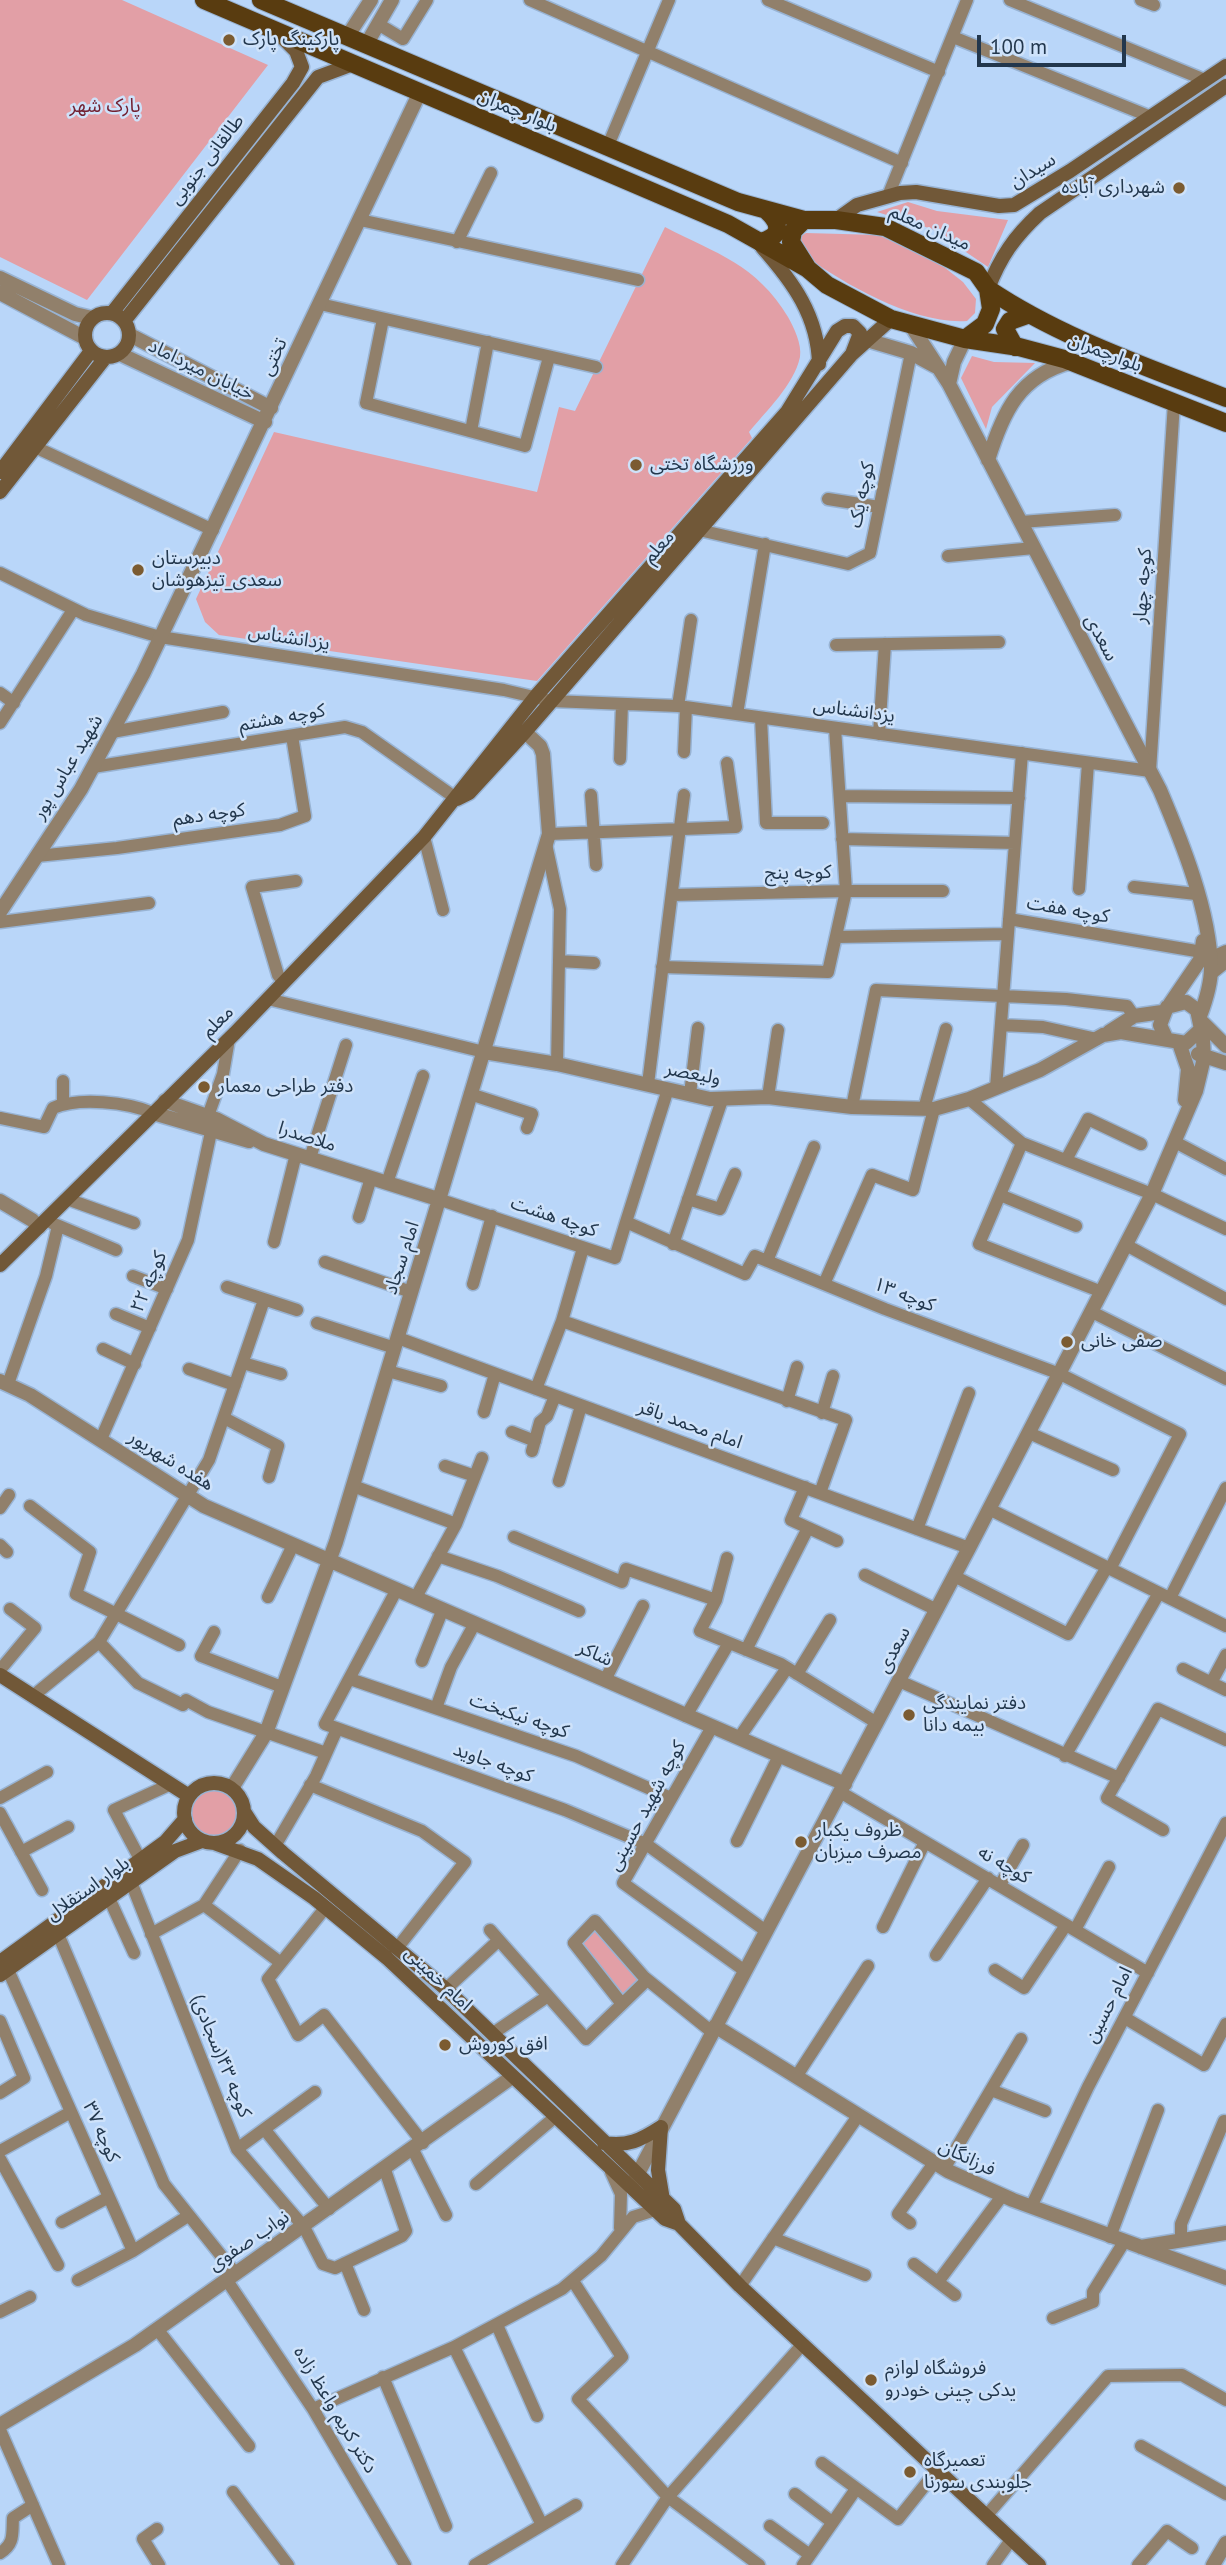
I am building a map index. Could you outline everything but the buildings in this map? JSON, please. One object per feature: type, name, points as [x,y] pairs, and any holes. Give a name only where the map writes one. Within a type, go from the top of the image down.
[{"type":"main road","name":"بلوار چمران","points":[[204,0],[728,224],[808,270]]},
{"type":"main road","name":"بلوار چمران","points":[[261,0],[289,6],[347,37],[738,202],[804,220]]},
{"type":"main road","points":[[276,31],[296,51],[302,66],[318,77],[353,64]]},
{"type":"main road","name":"طالقانی جنوبی","points":[[122,323],[146,268],[293,83],[302,66]]},
{"type":"main road","name":"سیدان","points":[[836,220],[857,205],[888,196],[916,192],[999,206],[1014,205],[1226,66]]},
{"type":"main road","name":"طالقانی جنوبی","points":[[122,323],[318,77]]},
{"type":"main road","name":"سیدان","points":[[988,289],[999,261],[1014,237],[1040,213],[1226,86]]},
{"type":"main road","points":[[209,190],[220,200]]},
{"type":"main road","points":[[1028,198],[1040,213]]},
{"type":"main road","points":[[767,211],[779,223],[779,229],[775,236],[759,241],[783,270],[811,315],[818,340],[819,365]]},
{"type":"main road","points":[[804,220],[793,231],[791,242],[808,270],[827,285],[891,319],[965,339],[985,324],[991,309],[988,289]]},
{"type":"main road","name":"میدان معلم","points":[[804,220],[836,220],[885,227],[976,272],[988,289]]},
{"type":"main road","points":[[146,268],[159,278]]},
{"type":"main road","name":"بلوارچمران","points":[[988,289],[1027,315],[1063,333],[1226,398]]},
{"type":"main road","points":[[1015,347],[1006,329],[1010,321],[1027,315]]},
{"type":"main road","points":[[0,472],[100,350],[125,349],[122,323],[92,318],[100,350],[35,447],[0,492]]},
{"type":"main road","name":"معلم","points":[[457,799],[469,793],[525,732],[852,354],[891,319]]},
{"type":"main road","name":"معلم","points":[[0,1265],[48,1224],[67,1199],[229,1039],[424,837],[457,799],[462,786],[536,696],[787,412],[838,331],[845,326],[853,326],[860,333],[852,354]]},
{"type":"main road","name":"بلوارچمران","points":[[965,339],[1015,347],[1071,362],[1226,423]]},
{"type":"main road","points":[[0,1672],[189,1796]]},
{"type":"main road","points":[[214,1782],[232,1788],[239,1794],[245,1813],[239,1831],[224,1842],[208,1842],[188,1828],[185,1818],[189,1796],[196,1789],[214,1782]]},
{"type":"main road","name":"امام خمینی","points":[[245,1813],[254,1827],[275,1846],[446,1989],[604,2143],[634,2181],[659,2205],[665,2219],[679,2224],[802,2345],[1039,2565]]},
{"type":"main road","name":"بلوار استقلال","points":[[3,1969],[165,1842],[185,1818]]},
{"type":"main road","name":"بلوار استقلال","points":[[3,1969],[58,1934],[175,1851],[208,1842]]},
{"type":"main road","name":"امام خمینی","points":[[208,1842],[240,1850],[258,1859],[326,1907],[387,1958],[607,2165],[634,2181]]},
{"type":"main road","points":[[604,2143],[634,2143],[661,2127]]},
{"type":"main road","points":[[659,2205],[661,2127]]},
{"type":"street","points":[[347,37],[371,0]]},
{"type":"street","points":[[366,45],[392,0]]},
{"type":"street","points":[[378,24],[403,39],[427,0]]},
{"type":"street","points":[[607,148],[669,0]]},
{"type":"street","points":[[768,0],[939,72]]},
{"type":"street","points":[[888,196],[967,0]]},
{"type":"street","points":[[1010,0],[1205,80]]},
{"type":"street","points":[[1141,0],[1154,5]]},
{"type":"street","points":[[537,2],[647,53],[902,163]]},
{"type":"street","points":[[953,37],[1152,117]]},
{"type":"street","name":"تختی","points":[[160,637],[265,422],[420,92]]},
{"type":"street","points":[[457,242],[491,173]]},
{"type":"street","points":[[360,220],[638,280]]},
{"type":"street","points":[[0,278],[75,314],[92,318]]},
{"type":"street","name":"خیابان میرداماد","points":[[0,293],[100,350],[180,381],[265,422]]},
{"type":"street","points":[[320,304],[596,367]]},
{"type":"street","points":[[383,318],[366,403],[525,446],[550,357]]},
{"type":"street","name":"خیابان میرداماد","points":[[122,323],[188,366],[271,408]]},
{"type":"street","name":"سعدی","points":[[634,2181],[989,1510],[1152,1194],[1196,1091],[1204,1058],[1201,1019],[1210,974],[1202,916],[1179,833],[1150,771],[949,384],[910,324]]},
{"type":"street","points":[[949,384],[954,362],[965,339]]},
{"type":"street","points":[[867,341],[911,353],[936,367]]},
{"type":"street","points":[[471,431],[488,342]]},
{"type":"street","name":"کوچه یک","points":[[699,530],[848,564],[870,553],[911,353]]},
{"type":"street","points":[[988,460],[998,429],[1018,391],[1049,368],[1071,362]]},
{"type":"street","points":[[180,381],[188,366]]},
{"type":"street","name":"کوچه چهار","points":[[1150,771],[1174,402]]},
{"type":"street","points":[[35,447],[213,530]]},
{"type":"street","points":[[828,499],[879,507]]},
{"type":"street","points":[[1021,522],[1115,515]]},
{"type":"street","points":[[737,714],[765,544]]},
{"type":"street","points":[[948,556],[1034,548]]},
{"type":"street","name":"یزدانشناس","points":[[0,573],[73,610],[160,637],[536,696],[551,701],[682,707],[1150,771]]},
{"type":"street","points":[[0,723],[73,610]]},
{"type":"street","points":[[684,752],[682,707],[691,620]]},
{"type":"street","name":"شهید عباس پور","points":[[0,912],[93,767],[160,637]]},
{"type":"street","points":[[836,645],[999,642]]},
{"type":"street","points":[[879,734],[885,644]]},
{"type":"street","points":[[0,693],[14,702]]},
{"type":"street","points":[[620,759],[622,704]]},
{"type":"street","points":[[112,732],[223,712]]},
{"type":"street","points":[[761,718],[766,823],[823,823]]},
{"type":"street","name":"کوچه هشتم","points":[[93,767],[345,727],[362,732],[457,799]]},
{"type":"street","name":"کوچه پنج","points":[[672,895],[846,891],[835,728]]},
{"type":"street","name":"امام سجاد","points":[[232,1788],[266,1733],[329,1560],[441,1200],[470,1094],[548,839],[543,754],[536,741],[525,732]]},
{"type":"street","name":"کوچه دهم","points":[[37,856],[117,848],[280,825],[305,816],[292,736]]},
{"type":"street","name":"کوچه هفت","points":[[1022,753],[1009,919],[1206,955]]},
{"type":"street","points":[[1079,889],[1088,762]]},
{"type":"street","points":[[557,1064],[559,909],[548,839],[593,831],[736,827],[727,763]]},
{"type":"street","points":[[591,795],[596,865]]},
{"type":"street","points":[[648,1084],[684,795]]},
{"type":"street","points":[[840,796],[1018,798]]},
{"type":"street","points":[[424,837],[443,910]]},
{"type":"street","points":[[842,839],[1015,843]]},
{"type":"street","points":[[284,983],[278,975],[252,887],[296,881]]},
{"type":"street","points":[[1134,887],[1196,894]]},
{"type":"street","points":[[662,967],[828,972],[846,891],[943,891]]},
{"type":"street","points":[[0,922],[149,903]]},
{"type":"street","points":[[996,1088],[1009,919]]},
{"type":"street","points":[[836,937],[1008,934]]},
{"type":"street","points":[[1226,951],[1206,955],[1166,1008],[1160,1026],[1172,1041],[1204,1058],[1226,1063]]},
{"type":"street","points":[[559,961],[594,963]]},
{"type":"street","points":[[1210,974],[1226,962]]},
{"type":"street","points":[[852,1107],[876,990],[1003,995],[1127,1006],[1134,1016]]},
{"type":"street","name":"ولیعصر","points":[[268,999],[484,1052],[557,1064],[722,1100],[768,1097],[852,1107],[929,1109],[970,1099],[1040,1070],[1134,1016],[1166,1008]]},
{"type":"street","points":[[1166,1008],[1186,1002],[1226,1046]]},
{"type":"street","points":[[1172,1041],[1197,1035],[1201,1019]]},
{"type":"street","points":[[1001,1025],[1044,1027],[1100,1037]]},
{"type":"street","points":[[690,1094],[698,1028]]},
{"type":"street","points":[[824,1284],[872,1175],[914,1190],[946,1029]]},
{"type":"street","points":[[768,1097],[778,1030]]},
{"type":"street","name":"ولیعصر","points":[[1100,1037],[1121,1032],[1172,1041]]},
{"type":"street","points":[[208,1116],[223,1074],[229,1039]]},
{"type":"street","name":"سعدی","points":[[1172,1041],[1188,1078],[1181,1126]]},
{"type":"street","points":[[274,1242],[303,1156],[346,1045]]},
{"type":"street","points":[[387,1183],[423,1076]]},
{"type":"street","points":[[63,1081],[63,1103]]},
{"type":"street","points":[[626,1222],[668,1089]]},
{"type":"street","points":[[470,1094],[532,1114],[527,1128]]},
{"type":"street","points":[[970,1099],[1022,1143],[1152,1194],[1226,1229]]},
{"type":"street","points":[[673,1244],[722,1100]]},
{"type":"street","name":"ملاصدرا","points":[[166,1101],[208,1116],[264,1144],[441,1200]]},
{"type":"street","points":[[0,1118],[44,1127],[53,1108],[63,1103],[97,1103],[153,1113],[211,1132],[264,1144]]},
{"type":"street","points":[[1066,1160],[1088,1119],[1141,1144]]},
{"type":"street","name":"کوچه ۲۲","points":[[101,1439],[187,1240],[211,1132]]},
{"type":"street","points":[[1175,1142],[1226,1169]]},
{"type":"street","points":[[1022,1143],[978,1244],[1102,1292]]},
{"type":"street","points":[[767,1261],[814,1147]]},
{"type":"street","points":[[688,1199],[719,1209],[734,1174]]},
{"type":"street","points":[[359,1217],[371,1178]]},
{"type":"street","points":[[1000,1195],[1076,1226]]},
{"type":"street","points":[[67,1199],[134,1223]]},
{"type":"street","name":"کوچه هشت","points":[[441,1200],[615,1258],[626,1222],[745,1274],[755,1256],[767,1261]]},
{"type":"street","points":[[0,1201],[48,1224],[116,1250]]},
{"type":"street","points":[[473,1284],[492,1216]]},
{"type":"street","points":[[4,1382],[46,1276],[48,1224]]},
{"type":"street","points":[[1126,1245],[1226,1299]]},
{"type":"street","points":[[536,1388],[562,1321],[583,1248]]},
{"type":"street","name":"کوچه ۱۳","points":[[767,1261],[1060,1374],[1180,1434],[1108,1568]]},
{"type":"street","points":[[326,1262],[411,1292]]},
{"type":"street","points":[[133,1276],[167,1289]]},
{"type":"street","points":[[227,1287],[297,1310]]},
{"type":"street","points":[[33,1696],[99,1642],[209,1460],[264,1300]]},
{"type":"street","points":[[1092,1312],[1226,1379]]},
{"type":"street","points":[[116,1314],[150,1328]]},
{"type":"street","points":[[562,1321],[846,1420],[820,1493]]},
{"type":"street","points":[[317,1323],[396,1343]]},
{"type":"street","name":"امام محمد باقر","points":[[396,1343],[536,1388],[969,1548]]},
{"type":"street","points":[[103,1349],[135,1364]]},
{"type":"street","points":[[243,1363],[281,1374]]},
{"type":"street","points":[[787,1401],[797,1367]]},
{"type":"street","points":[[189,1370],[235,1385]]},
{"type":"street","points":[[388,1371],[441,1386]]},
{"type":"street","points":[[484,1412],[495,1374]]},
{"type":"street","points":[[822,1413],[833,1376]]},
{"type":"street","name":"هفده شهریور","points":[[4,1382],[101,1439],[204,1506],[329,1560]]},
{"type":"street","points":[[917,1529],[969,1393]]},
{"type":"street","points":[[512,1432],[533,1446],[540,1422],[547,1416],[555,1396]]},
{"type":"street","points":[[559,1481],[581,1406]]},
{"type":"street","points":[[223,1418],[278,1446],[269,1477]]},
{"type":"street","points":[[1029,1433],[1113,1470]]},
{"type":"street","points":[[416,1597],[456,1524],[482,1458]]},
{"type":"street","points":[[445,1466],[475,1476]]},
{"type":"street","points":[[353,1486],[456,1524]]},
{"type":"street","points":[[805,1488],[791,1520],[837,1541]]},
{"type":"street","points":[[1065,1756],[1165,1596],[1226,1488]]},
{"type":"street","points":[[0,1508],[9,1495]]},
{"type":"street","points":[[30,1506],[90,1552],[75,1594],[179,1645]]},
{"type":"street","points":[[989,1510],[1226,1626]]},
{"type":"street","points":[[746,1650],[808,1528]]},
{"type":"street","points":[[514,1537],[622,1582],[626,1569],[716,1600]]},
{"type":"street","points":[[268,1597],[293,1545]]},
{"type":"street","points":[[438,1556],[497,1576],[579,1611]]},
{"type":"street","points":[[727,1558],[716,1600],[700,1631],[792,1671],[877,1723]]},
{"type":"street","name":"شاکر","points":[[329,1560],[739,1738],[842,1788]]},
{"type":"street","points":[[954,1576],[1068,1634],[1108,1568]]},
{"type":"street","points":[[865,1575],[937,1609]]},
{"type":"street","points":[[275,1846],[326,1753],[331,1727],[350,1679],[397,1589]]},
{"type":"street","points":[[605,1680],[643,1606]]},
{"type":"street","points":[[0,1672],[35,1628],[10,1609]]},
{"type":"street","points":[[422,1661],[443,1609]]},
{"type":"street","points":[[739,1738],[830,1620]]},
{"type":"street","points":[[436,1708],[451,1667],[475,1623]]},
{"type":"street","points":[[214,1632],[201,1656],[282,1687]]},
{"type":"street","points":[[99,1642],[138,1683],[183,1705],[186,1700],[208,1712],[326,1753]]},
{"type":"street","points":[[686,1716],[729,1643]]},
{"type":"street","points":[[1211,1683],[1226,1655]]},
{"type":"street","points":[[1183,1669],[1226,1690]]},
{"type":"street","name":"کوچه نیکبخت","points":[[350,1679],[576,1756],[671,1798]]},
{"type":"street","points":[[899,1681],[1119,1778]]},
{"type":"street","points":[[1163,1830],[1107,1798],[1158,1709],[1226,1740]]},
{"type":"street","name":"کوچه جاوید","points":[[331,1727],[565,1810],[646,1843],[766,1930]]},
{"type":"street","name":"کوچه شهید حسینی","points":[[712,1727],[624,1883],[745,1971]]},
{"type":"street","points":[[737,1841],[779,1756]]},
{"type":"street","points":[[0,1798],[47,1772]]},
{"type":"street","points":[[141,1861],[114,1810],[171,1784]]},
{"type":"street","points":[[310,1785],[422,1831],[465,1863],[398,1947]]},
{"type":"street","name":"کوچه نه","points":[[842,1788],[925,1842],[1147,1973]]},
{"type":"street","points":[[0,1813],[3,1827],[21,1852],[42,1890]]},
{"type":"street","name":"امام حسین","points":[[1031,2207],[1147,1973],[1226,1823]]},
{"type":"street","points":[[21,1852],[68,1827]]},
{"type":"street","points":[[883,1927],[925,1842]]},
{"type":"street","points":[[1000,1885],[1023,1845]]},
{"type":"street","points":[[151,1934],[204,1905],[240,1850]]},
{"type":"street","points":[[995,1970],[1024,1988],[1071,1927],[1109,1867]]},
{"type":"street","points":[[936,1955],[988,1878]]},
{"type":"street","name":"کوچه ۴۳(سجادی)","points":[[131,1882],[237,2149],[304,2227],[323,2264],[328,2268],[345,2263]]},
{"type":"street","points":[[109,1898],[134,1953]]},
{"type":"street","points":[[204,1905],[281,1963]]},
{"type":"street","points":[[326,1907],[268,1979],[298,2035],[324,2015],[418,2146],[446,2215]]},
{"type":"street","points":[[622,2004],[574,1943],[595,1921],[647,1980],[713,2029]]},
{"type":"street","points":[[58,1934],[164,2184],[230,2276]]},
{"type":"street","points":[[446,1989],[494,1935],[586,2039],[647,1980]]},
{"type":"street","points":[[796,2077],[868,1966]]},
{"type":"street","name":"کوچه ۳۷","points":[[3,1969],[134,2251]]},
{"type":"street","points":[[492,2034],[548,1996]]},
{"type":"street","points":[[1125,2018],[1204,2066],[1226,2024]]},
{"type":"street","points":[[0,2021],[24,2078],[0,2093]]},
{"type":"street","name":"فرزانگان","points":[[713,2029],[939,2166],[1002,2196],[1226,2278]]},
{"type":"street","points":[[910,2223],[898,2214],[939,2166],[991,2090],[1021,2039]]},
{"type":"street","name":"نواب صفوی","points":[[0,2428],[157,2329],[385,2170],[512,2077]]},
{"type":"street","points":[[991,2090],[1045,2111]]},
{"type":"street","points":[[237,2149],[315,2092]]},
{"type":"street","points":[[1054,2318],[1093,2302],[1093,2292],[1124,2242],[1158,2110]]},
{"type":"street","points":[[0,2151],[71,2112]]},
{"type":"street","points":[[740,2286],[858,2116]]},
{"type":"street","points":[[476,2184],[555,2118]]},
{"type":"street","points":[[1181,2241],[1181,2224],[1224,2121]]},
{"type":"street","points":[[265,2130],[329,2209]]},
{"type":"street","points":[[0,2159],[58,2265]]},
{"type":"street","points":[[607,2165],[621,2194],[620,2229]]},
{"type":"street","points":[[364,2310],[345,2263],[402,2236],[406,2231],[385,2170]]},
{"type":"street","points":[[938,2282],[1002,2196]]},
{"type":"street","points":[[62,2222],[109,2197]]},
{"type":"street","points":[[313,2409],[454,2347],[573,2281],[601,2256],[620,2229],[640,2212],[659,2205]]},
{"type":"street","points":[[78,2280],[134,2251],[188,2216]]},
{"type":"street","points":[[1124,2242],[1181,2241],[1226,2233]]},
{"type":"street","points":[[773,2238],[865,2275]]},
{"type":"street","points":[[914,2264],[955,2295]]},
{"type":"street","name":"دکتر کریم واعظ زاده","points":[[230,2276],[313,2409],[405,2565]]},
{"type":"street","points":[[573,2281],[622,2357],[578,2399],[668,2497],[759,2565]]},
{"type":"street","points":[[0,2312],[30,2297]]},
{"type":"street","points":[[497,2325],[537,2416]]},
{"type":"street","points":[[157,2329],[249,2446]]},
{"type":"street","points":[[622,2565],[668,2497],[802,2345]]},
{"type":"street","points":[[454,2347],[542,2525]]},
{"type":"street","points":[[986,2516],[1108,2376],[1182,2375],[1226,2400]]},
{"type":"street","points":[[383,2377],[446,2526]]},
{"type":"street","points":[[0,2428],[59,2565]]},
{"type":"street","points":[[1141,2446],[1226,2494]]},
{"type":"street","points":[[822,2463],[898,2519],[937,2470]]},
{"type":"street","points":[[770,2526],[806,2560],[856,2489]]},
{"type":"street","points":[[233,2492],[288,2565]]},
{"type":"street","points":[[795,2494],[832,2522]]},
{"type":"street","points":[[0,2553],[9,2548],[13,2538],[13,2518],[33,2505]]},
{"type":"street","points":[[475,2565],[576,2505]]},
{"type":"street","points":[[157,2529],[143,2539],[159,2565]]},
{"type":"street","points":[[1138,2565],[1167,2531],[1192,2548]]},
{"type":"street","points":[[993,2565],[1011,2540]]},
{"type":"street","points":[[1213,2565],[1226,2543]]},
{"type":"green space","name":"پارک شهر","points":[[0,0],[122,0],[268,65],[87,300],[0,257]]},
{"type":"green space","points":[[908,202],[937,211],[1008,220],[988,267],[932,229],[877,212]]},
{"type":"green space","name":"ورزشگاه تختی","points":[[665,227],[734,262],[763,284],[790,321],[799,342],[800,357],[786,387],[749,432],[752,438],[537,681],[219,635],[205,622],[196,599],[274,432],[537,492],[559,407],[575,411]]},
{"type":"green space","points":[[806,233],[879,235],[944,267],[963,282],[976,299],[975,313],[967,321],[947,321],[926,317],[882,301],[840,279],[805,256],[799,247],[800,237]]},
{"type":"green space","points":[[972,356],[994,362],[1035,363],[992,407],[986,429],[961,378]]},
{"type":"green space","points":[[213,1789],[230,1796],[237,1813],[230,1830],[213,1837],[196,1830],[189,1813],[196,1796]]},
{"type":"green space","points":[[595,1921],[644,1977],[622,2004],[574,1943]]},
{"type":"place","name":"پارکینگ پارک","points":[[229,40]]},
{"type":"place","name":"شهرداری آباده","points":[[1179,188]]},
{"type":"place","name":"ورزشگاه تختی","points":[[636,465]]},
{"type":"place","name":"دبیرستان سعدی_تیزهوشان","points":[[138,570]]},
{"type":"place","name":"دفتر طراحی معمار","points":[[204,1087]]},
{"type":"place","name":"صفی خانی","points":[[1067,1342]]},
{"type":"place","name":"دفتر نمایندگی بیمه دانا","points":[[909,1715]]},
{"type":"place","name":"ظروف یکبار مصرف میزبان","points":[[801,1842]]},
{"type":"place","name":"افق کوروش","points":[[445,2045]]},
{"type":"place","name":"فروشگاه لوازم یدکی چینی خودرو","points":[[871,2380]]},
{"type":"place","name":"تعمیرگاه جلوبندی سورنا","points":[[910,2472]]}]
